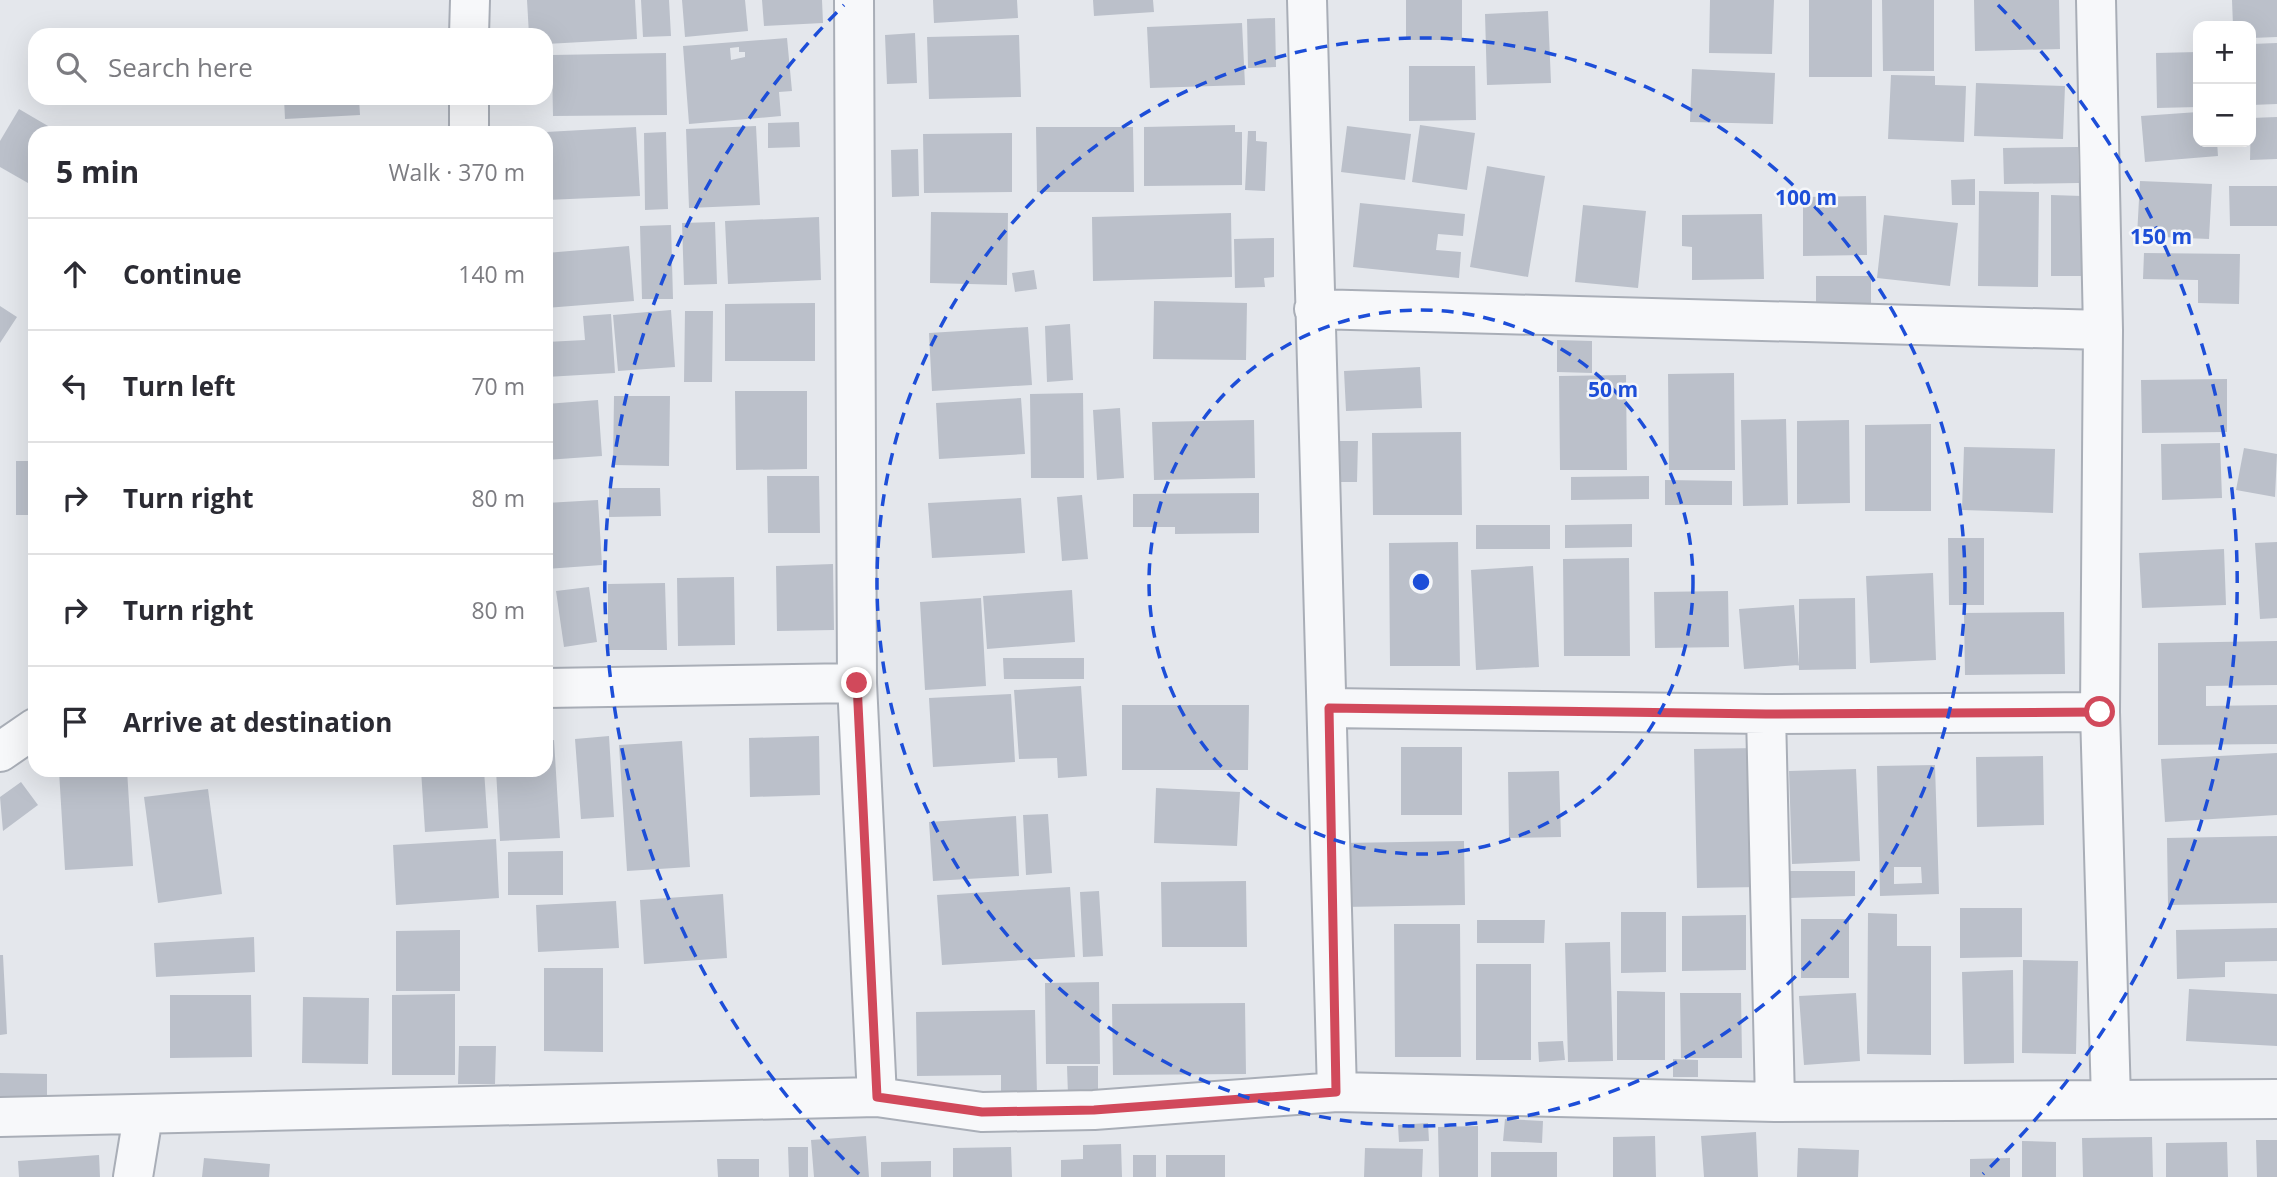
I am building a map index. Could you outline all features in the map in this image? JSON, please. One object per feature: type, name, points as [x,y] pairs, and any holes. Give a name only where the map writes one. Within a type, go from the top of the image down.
[{"type":"street","points":[[470,0],[470,28]]},
{"type":"street","points":[[854,0],[857,683],[877,1097]]},
{"type":"street","points":[[1307,0],[1314,309],[1329,708],[1336,1092]]},
{"type":"street","points":[[2096,0],[2103,330],[2100,712],[2111,1100]]},
{"type":"street","points":[[469,105],[469,126]]},
{"type":"street","points":[[1314,309],[2103,330]]},
{"type":"street","points":[[553,688],[857,683]]},
{"type":"street","points":[[1329,708],[1766,714],[2100,712]]},
{"type":"street","points":[[1766,714],[1776,1102]]},
{"type":"street","points":[[0,752],[28,733]]},
{"type":"street","points":[[0,1117],[143,1116],[877,1097],[982,1112],[1094,1110],[1336,1092],[1776,1102],[2277,1099]]},
{"type":"street","points":[[133,1177],[143,1116]]},
{"type":"building","points":[[527,0],[635,0],[637,39],[553,44],[553,28],[529,28]]},
{"type":"building","points":[[641,0],[669,0],[671,36],[643,37]]},
{"type":"building","points":[[682,0],[745,0],[748,31],[685,37]]},
{"type":"building","points":[[762,0],[822,0],[823,23],[764,26]]},
{"type":"building","points":[[933,0],[1017,0],[1018,18],[934,23]]},
{"type":"building","points":[[1093,0],[1153,0],[1154,12],[1094,16]]},
{"type":"building","points":[[1406,0],[1462,0],[1462,40],[1406,40]]},
{"type":"building","points":[[1710,0],[1774,0],[1772,54],[1709,53]]},
{"type":"building","points":[[1809,0],[1872,0],[1872,77],[1809,77]]},
{"type":"building","points":[[1882,0],[1934,0],[1934,71],[1883,71]]},
{"type":"building","points":[[1974,0],[2059,0],[2060,49],[1975,51]]},
{"type":"building","points":[[2232,0],[2277,0],[2277,37],[2256,38],[2256,21],[2233,21]]},
{"type":"building","points":[[1548,11],[1551,83],[1487,85],[1485,14]]},
{"type":"building","points":[[1275,18],[1276,67],[1248,68],[1247,19]]},
{"type":"building","points":[[1242,23],[1245,85],[1150,88],[1147,27]]},
{"type":"building","points":[[915,33],[917,83],[887,84],[885,35]]},
{"type":"building","points":[[1019,35],[1021,97],[929,99],[927,37]]},
{"type":"building","points":[[787,38],[792,91],[779,92],[781,116],[689,124],[683,46]],"holes":[[[739,47],[739,52],[745,52],[745,57],[731,60],[730,48]]]},
{"type":"building","points":[[2277,43],[2277,104],[2256,105],[2256,44]]},
{"type":"building","points":[[2193,52],[2193,107],[2157,108],[2156,53]]},
{"type":"building","points":[[666,53],[667,115],[553,116],[553,55]]},
{"type":"building","points":[[1409,66],[1475,66],[1476,120],[1409,121]]},
{"type":"building","points":[[1692,69],[1775,73],[1773,124],[1690,122]]},
{"type":"building","points":[[1891,75],[1935,76],[1935,85],[1966,86],[1964,142],[1888,139]]},
{"type":"building","points":[[1976,83],[2065,86],[2063,139],[1974,136]]},
{"type":"building","points":[[284,105],[359,105],[360,115],[285,119]]},
{"type":"building","points":[[19,109],[48,126],[28,126],[28,183],[0,167],[0,141]]},
{"type":"building","points":[[2193,112],[2193,147],[2217,147],[2218,156],[2145,162],[2141,116]]},
{"type":"building","points":[[2277,117],[2277,159],[2250,160],[2250,147],[2256,147],[2256,118]]},
{"type":"building","points":[[799,122],[800,147],[768,148],[768,123]]},
{"type":"building","points":[[1235,125],[1235,132],[1242,132],[1242,185],[1144,186],[1144,127]]},
{"type":"building","points":[[1420,125],[1475,133],[1467,190],[1412,182]]},
{"type":"building","points":[[756,126],[760,205],[689,208],[686,129]]},
{"type":"building","points":[[1347,126],[1411,134],[1405,180],[1341,172]]},
{"type":"building","points":[[636,127],[640,196],[553,200],[553,132]]},
{"type":"building","points":[[1036,127],[1133,127],[1134,192],[1037,192]]},
{"type":"building","points":[[1248,131],[1256,131],[1256,141],[1267,142],[1265,191],[1245,190]]},
{"type":"building","points":[[666,132],[668,209],[645,210],[644,133]]},
{"type":"building","points":[[1012,133],[1012,192],[924,193],[923,134]]},
{"type":"building","points":[[2078,147],[2079,183],[2004,184],[2003,148]]},
{"type":"building","points":[[918,149],[919,196],[892,197],[891,150]]},
{"type":"building","points":[[1487,166],[1545,176],[1528,277],[1470,267]]},
{"type":"building","points":[[1975,179],[1975,205],[1952,205],[1951,180]]},
{"type":"building","points":[[2140,181],[2212,184],[2209,239],[2137,236]]},
{"type":"building","points":[[2229,186],[2277,186],[2277,226],[2230,226]]},
{"type":"building","points":[[1979,191],[2039,192],[2038,287],[1978,286]]},
{"type":"building","points":[[2051,195],[2082,196],[2081,276],[2051,276]]},
{"type":"building","points":[[1866,196],[1867,255],[1803,256],[1803,197]]},
{"type":"building","points":[[1360,203],[1465,214],[1463,236],[1438,234],[1436,250],[1461,252],[1459,278],[1353,267]]},
{"type":"building","points":[[1583,205],[1646,211],[1638,288],[1575,282]]},
{"type":"building","points":[[931,212],[1008,213],[1007,285],[930,283]]},
{"type":"building","points":[[1231,213],[1232,277],[1093,281],[1092,217]]},
{"type":"building","points":[[1762,214],[1764,279],[1692,280],[1692,247],[1682,246],[1682,215]]},
{"type":"building","points":[[1884,215],[1958,223],[1950,286],[1877,278]]},
{"type":"building","points":[[819,217],[821,280],[728,284],[725,221]]},
{"type":"building","points":[[715,222],[717,284],[684,285],[682,223]]},
{"type":"building","points":[[671,225],[673,299],[642,299],[640,226]]},
{"type":"building","points":[[1274,238],[1274,277],[1264,278],[1265,287],[1235,288],[1234,239]]},
{"type":"building","points":[[629,246],[634,301],[553,307],[553,252]]},
{"type":"building","points":[[2144,253],[2240,254],[2239,304],[2198,303],[2198,280],[2143,279]]},
{"type":"building","points":[[1034,270],[1037,289],[1015,292],[1012,273]]},
{"type":"building","points":[[1816,276],[1871,276],[1871,305],[1816,305]]},
{"type":"building","points":[[1154,301],[1247,303],[1246,360],[1153,359]]},
{"type":"building","points":[[815,303],[815,361],[725,361],[725,304]]},
{"type":"building","points":[[0,306],[17,317],[0,343]]},
{"type":"building","points":[[671,310],[675,367],[618,371],[613,315]]},
{"type":"building","points":[[685,311],[713,311],[712,382],[684,382]]},
{"type":"building","points":[[611,314],[615,373],[553,377],[553,342],[585,340],[583,316]]},
{"type":"building","points":[[1070,324],[1073,380],[1047,382],[1045,326]]},
{"type":"building","points":[[1028,327],[1032,385],[932,391],[929,333]]},
{"type":"building","points":[[1557,340],[1592,341],[1592,373],[1557,372]]},
{"type":"building","points":[[1420,367],[1422,408],[1346,411],[1344,371]]},
{"type":"building","points":[[1734,373],[1735,470],[1669,470],[1668,374]]},
{"type":"building","points":[[1626,375],[1627,470],[1560,470],[1559,376]]},
{"type":"building","points":[[2227,379],[2227,432],[2142,433],[2141,380]]},
{"type":"building","points":[[735,391],[807,391],[807,469],[736,470]]},
{"type":"building","points":[[1083,393],[1084,478],[1031,478],[1030,394]]},
{"type":"building","points":[[614,396],[670,396],[669,466],[613,465]]},
{"type":"building","points":[[1021,398],[1025,454],[939,459],[936,403]]},
{"type":"building","points":[[598,400],[602,456],[553,460],[553,403]]},
{"type":"building","points":[[1120,408],[1124,478],[1097,480],[1093,410]]},
{"type":"building","points":[[1786,419],[1788,505],[1743,506],[1741,420]]},
{"type":"building","points":[[1254,420],[1255,478],[1154,480],[1152,422]]},
{"type":"building","points":[[1849,420],[1850,503],[1797,504],[1797,421]]},
{"type":"building","points":[[1931,424],[1931,511],[1865,511],[1865,425]]},
{"type":"building","points":[[1461,432],[1462,515],[1373,515],[1372,433]]},
{"type":"building","points":[[1325,441],[1358,441],[1357,482],[1325,482]]},
{"type":"building","points":[[2220,443],[2222,498],[2162,500],[2161,444]]},
{"type":"building","points":[[1964,447],[2055,449],[2053,513],[1962,510]]},
{"type":"building","points":[[2244,448],[2277,454],[2275,497],[2236,490]]},
{"type":"building","points":[[16,461],[28,461],[28,515],[16,515]]},
{"type":"building","points":[[767,476],[819,476],[820,533],[768,533]]},
{"type":"building","points":[[1649,476],[1649,499],[1571,500],[1571,477]]},
{"type":"building","points":[[1665,480],[1732,481],[1732,505],[1665,505]]},
{"type":"building","points":[[609,488],[660,488],[661,516],[609,517]]},
{"type":"building","points":[[1259,493],[1259,533],[1175,534],[1175,527],[1133,527],[1133,494]]},
{"type":"building","points":[[1082,495],[1088,559],[1062,561],[1057,497]]},
{"type":"building","points":[[1021,498],[1025,553],[932,558],[928,503]]},
{"type":"building","points":[[598,500],[602,565],[553,568],[553,503]]},
{"type":"building","points":[[1632,524],[1632,547],[1565,548],[1565,525]]},
{"type":"building","points":[[1476,525],[1550,525],[1550,549],[1476,549]]},
{"type":"building","points":[[1948,538],[1984,538],[1984,605],[1949,605]]},
{"type":"building","points":[[1458,542],[1460,666],[1390,666],[1389,543]]},
{"type":"building","points":[[2277,542],[2277,618],[2260,619],[2255,543]]},
{"type":"building","points":[[2224,549],[2226,605],[2142,608],[2139,553]]},
{"type":"building","points":[[1629,558],[1630,656],[1564,656],[1563,559]]},
{"type":"building","points":[[833,564],[834,630],[777,631],[776,566]]},
{"type":"building","points":[[1533,566],[1539,667],[1476,670],[1471,570]]},
{"type":"building","points":[[1933,573],[1936,660],[1870,663],[1866,576]]},
{"type":"building","points":[[734,577],[735,645],[678,646],[677,578]]},
{"type":"building","points":[[665,583],[667,650],[608,650],[608,584]]},
{"type":"building","points":[[589,587],[597,642],[564,647],[556,591]]},
{"type":"building","points":[[1072,590],[1075,642],[987,649],[983,596]]},
{"type":"building","points":[[1728,591],[1729,647],[1655,648],[1654,592]]},
{"type":"building","points":[[981,598],[986,686],[925,690],[920,602]]},
{"type":"building","points":[[1855,598],[1856,669],[1799,670],[1799,599]]},
{"type":"building","points":[[1794,605],[1799,665],[1744,669],[1739,609]]},
{"type":"building","points":[[2064,612],[2065,674],[1965,675],[1964,613]]},
{"type":"building","points":[[2277,641],[2277,685],[2206,686],[2206,706],[2277,705],[2277,744],[2158,745],[2158,643]]},
{"type":"building","points":[[1003,658],[1084,658],[1084,679],[1004,679]]},
{"type":"building","points":[[1081,686],[1087,776],[1058,778],[1057,758],[1019,759],[1014,690]]},
{"type":"building","points":[[1011,694],[1015,762],[933,767],[929,698]]},
{"type":"building","points":[[1122,705],[1249,705],[1248,770],[1122,770]]},
{"type":"building","points":[[609,736],[614,817],[581,819],[575,739]]},
{"type":"building","points":[[819,736],[820,795],[750,797],[749,738]]},
{"type":"building","points":[[553,740],[560,838],[500,841],[496,777],[553,777]]},
{"type":"building","points":[[682,741],[690,867],[627,871],[619,745]]},
{"type":"building","points":[[1401,747],[1462,747],[1462,815],[1401,815]]},
{"type":"building","points":[[1758,748],[1760,887],[1697,888],[1694,749]]},
{"type":"building","points":[[2277,753],[2277,815],[2165,822],[2161,759]]},
{"type":"building","points":[[2043,756],[2044,825],[1977,827],[1976,757]]},
{"type":"building","points":[[1935,765],[1939,894],[1880,896],[1877,766]],"holes":[[[1894,867],[1921,867],[1922,883],[1894,884]]]},
{"type":"building","points":[[1856,769],[1860,861],[1792,864],[1789,771]]},
{"type":"building","points":[[1559,771],[1561,837],[1509,838],[1508,772]]},
{"type":"building","points":[[59,777],[127,777],[133,866],[65,870]]},
{"type":"building","points":[[421,777],[484,777],[488,828],[425,832]]},
{"type":"building","points":[[21,782],[38,805],[3,831],[0,797]]},
{"type":"building","points":[[1156,788],[1240,792],[1237,846],[1154,843]]},
{"type":"building","points":[[208,789],[222,894],[158,903],[144,797]]},
{"type":"building","points":[[1048,814],[1052,873],[1026,875],[1023,815]]},
{"type":"building","points":[[1016,816],[1019,876],[933,881],[929,822]]},
{"type":"building","points":[[2277,836],[2277,903],[2168,905],[2167,838]]},
{"type":"building","points":[[496,839],[499,898],[396,905],[393,845]]},
{"type":"building","points":[[1464,841],[1465,905],[1343,907],[1342,843]]},
{"type":"building","points":[[563,851],[563,895],[508,895],[508,852]]},
{"type":"building","points":[[1790,871],[1855,871],[1855,896],[1790,898]]},
{"type":"building","points":[[1246,881],[1247,947],[1162,947],[1161,882]]},
{"type":"building","points":[[1070,887],[1075,957],[942,965],[937,895]]},
{"type":"building","points":[[1099,891],[1103,956],[1083,957],[1080,892]]},
{"type":"building","points":[[723,894],[727,958],[644,964],[640,900]]},
{"type":"building","points":[[616,901],[619,948],[538,952],[536,905]]},
{"type":"building","points":[[1960,908],[2022,908],[2022,957],[1960,958]]},
{"type":"building","points":[[1621,912],[1666,912],[1666,972],[1621,973]]},
{"type":"building","points":[[1868,913],[1897,914],[1897,946],[1931,946],[1931,1055],[1867,1054]]},
{"type":"building","points":[[1746,915],[1746,970],[1682,971],[1682,916]]},
{"type":"building","points":[[1801,919],[1849,919],[1849,978],[1801,978]]},
{"type":"building","points":[[1477,920],[1545,920],[1544,943],[1477,943]]},
{"type":"building","points":[[1394,924],[1460,924],[1461,1057],[1395,1057]]},
{"type":"building","points":[[2277,928],[2277,961],[2225,962],[2225,977],[2177,979],[2176,930]]},
{"type":"building","points":[[460,930],[460,991],[396,991],[396,931]]},
{"type":"building","points":[[254,937],[255,972],[156,977],[154,943]]},
{"type":"building","points":[[1610,942],[1613,1061],[1568,1062],[1565,943]]},
{"type":"building","points":[[0,955],[3,955],[7,1034],[0,1035]]},
{"type":"building","points":[[2023,960],[2078,961],[2076,1054],[2022,1053]]},
{"type":"building","points":[[1476,964],[1531,964],[1531,1060],[1476,1060]]},
{"type":"building","points":[[544,968],[603,968],[603,1052],[544,1051]]},
{"type":"building","points":[[2013,970],[2014,1063],[1964,1064],[1962,972]]},
{"type":"building","points":[[1099,982],[1100,1064],[1046,1064],[1045,983]]},
{"type":"building","points":[[2189,989],[2277,994],[2277,1046],[2186,1041]]},
{"type":"building","points":[[1617,991],[1665,992],[1665,1060],[1617,1060]]},
{"type":"building","points":[[1680,993],[1741,993],[1742,1058],[1681,1058]]},
{"type":"building","points":[[1856,993],[1860,1061],[1804,1065],[1799,996]]},
{"type":"building","points":[[455,994],[455,1075],[392,1075],[392,995]]},
{"type":"building","points":[[170,995],[251,995],[252,1057],[170,1058]]},
{"type":"building","points":[[303,997],[369,998],[368,1064],[302,1063]]},
{"type":"building","points":[[1245,1003],[1246,1074],[1113,1075],[1112,1004]]},
{"type":"building","points":[[1035,1010],[1037,1095],[1001,1095],[1001,1075],[917,1076],[916,1012]]},
{"type":"building","points":[[1563,1041],[1565,1060],[1539,1062],[1538,1042]]},
{"type":"building","points":[[459,1046],[496,1046],[495,1084],[458,1084]]},
{"type":"building","points":[[1673,1059],[1698,1060],[1698,1077],[1673,1077]]},
{"type":"building","points":[[1067,1066],[1098,1066],[1098,1095],[1068,1095]]},
{"type":"building","points":[[0,1073],[47,1074],[47,1114],[0,1113]]},
{"type":"building","points":[[1505,1119],[1543,1121],[1542,1143],[1503,1141]]},
{"type":"building","points":[[1428,1123],[1429,1141],[1399,1142],[1398,1125]]},
{"type":"building","points":[[1478,1126],[1478,1177],[1439,1177],[1438,1127]]},
{"type":"building","points":[[1756,1132],[1758,1177],[1704,1177],[1701,1136]]},
{"type":"building","points":[[866,1136],[869,1177],[814,1177],[811,1140]]},
{"type":"building","points":[[1655,1136],[1656,1177],[1613,1177],[1613,1137]]},
{"type":"building","points":[[2152,1137],[2153,1177],[2083,1177],[2082,1138]]},
{"type":"building","points":[[2256,1140],[2277,1140],[2277,1177],[2257,1177]]},
{"type":"building","points":[[2022,1141],[2056,1142],[2056,1177],[2022,1177]]},
{"type":"building","points":[[2227,1142],[2228,1177],[2166,1177],[2166,1143]]},
{"type":"building","points":[[1121,1144],[1122,1177],[1061,1177],[1061,1160],[1083,1159],[1083,1145]]},
{"type":"building","points":[[788,1147],[808,1147],[808,1177],[789,1177]]},
{"type":"building","points":[[1011,1147],[1012,1177],[953,1177],[953,1148]]},
{"type":"building","points":[[1365,1148],[1423,1149],[1422,1177],[1364,1177]]},
{"type":"building","points":[[1798,1148],[1859,1150],[1858,1177],[1797,1177]]},
{"type":"building","points":[[1491,1152],[1557,1152],[1557,1177],[1491,1177]]},
{"type":"building","points":[[99,1155],[100,1177],[19,1177],[18,1161]]},
{"type":"building","points":[[1133,1155],[1156,1155],[1156,1177],[1133,1177]]},
{"type":"building","points":[[1166,1155],[1225,1155],[1225,1177],[1166,1177]]},
{"type":"building","points":[[204,1158],[270,1164],[269,1177],[202,1177]]},
{"type":"building","points":[[2010,1158],[2010,1177],[1970,1177],[1970,1159]]},
{"type":"building","points":[[717,1159],[759,1159],[759,1177],[718,1177]]},
{"type":"building","points":[[931,1161],[931,1177],[881,1177],[881,1162]]},
{"type":"route","points":[[857,683],[877,1097],[982,1112],[1094,1110],[1336,1092],[1329,708],[1766,714],[2100,712]]}]
